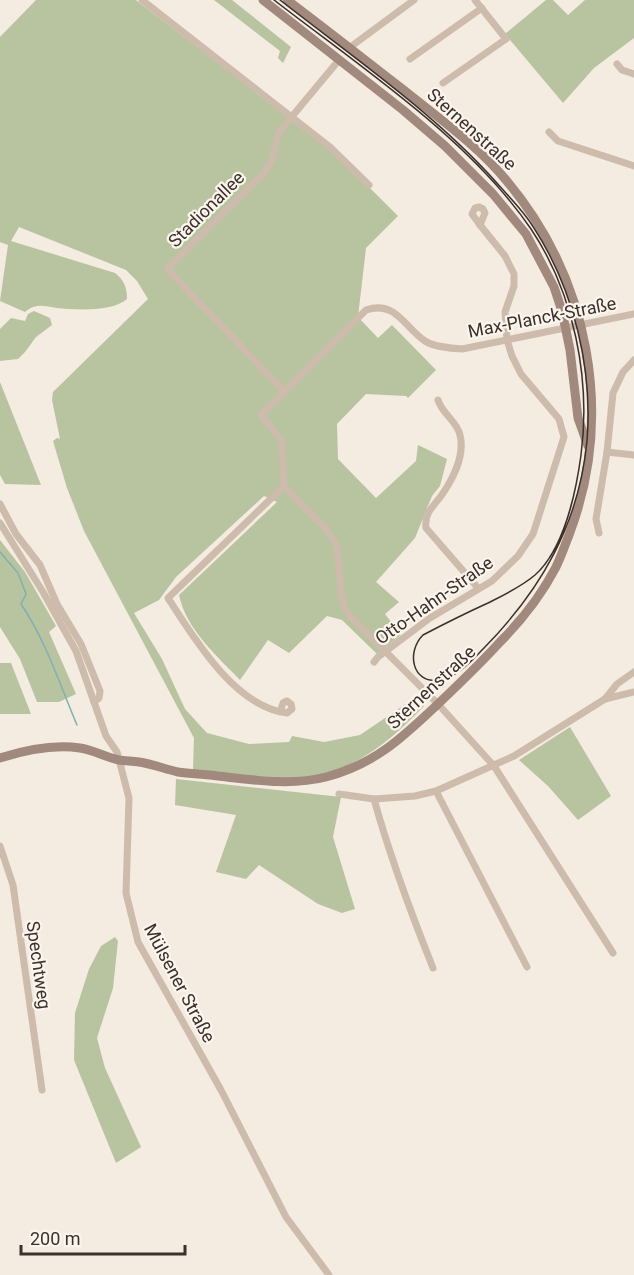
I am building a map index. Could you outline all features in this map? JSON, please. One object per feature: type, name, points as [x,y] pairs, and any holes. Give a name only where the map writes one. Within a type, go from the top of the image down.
[{"type":"street","points":[[142,0],[330,147],[369,185]]},
{"type":"street","name":"Sternenstraße","points":[[263,0],[445,146],[512,215],[526,234],[554,287],[566,328],[578,418],[586,441],[589,461]]},
{"type":"street","name":"Sternenstraße","points":[[0,758],[21,751],[79,748],[120,760],[137,761],[181,772],[281,781],[312,780],[360,765],[393,746],[484,660],[520,621],[557,565],[576,516],[589,461],[592,416],[591,381],[582,325],[551,245],[505,179],[442,121],[287,0]]},
{"type":"street","points":[[290,117],[349,48],[414,0]]},
{"type":"street","points":[[443,83],[506,39],[475,0]]},
{"type":"street","points":[[410,59],[482,8]]},
{"type":"street","points":[[617,64],[622,70],[634,74]]},
{"type":"street","name":"Stadionallee","points":[[284,391],[168,270],[272,163],[279,132],[290,117]]},
{"type":"street","points":[[549,132],[558,141],[634,166]]},
{"type":"street","name":"Otto-Hahn-Straße","points":[[374,662],[430,618],[492,581],[518,556],[533,534],[564,437],[559,419],[515,364],[507,340],[505,312],[514,286],[514,274],[505,256],[480,225]]},
{"type":"street","name":"Max-Planck-Straße","points":[[284,486],[282,441],[261,415],[366,310],[376,306],[395,312],[426,342],[462,348],[634,314]]},
{"type":"street","points":[[598,533],[596,519],[607,452],[613,393],[623,372],[634,360]]},
{"type":"street","points":[[438,400],[440,407],[457,427],[461,449],[449,484],[428,512],[425,520],[426,528],[478,588]]},
{"type":"street","points":[[607,452],[634,455]]},
{"type":"street","points":[[280,712],[259,704],[226,677],[195,639],[168,598],[284,486],[324,527],[335,542],[341,595],[350,616],[438,704],[494,766],[613,952]]},
{"type":"street","points":[[0,504],[16,534],[40,565],[57,604],[81,644],[100,691],[99,698],[94,702]]},
{"type":"street","name":"Mülsener Straße","points":[[0,523],[76,651],[106,736],[120,760],[129,798],[126,892],[138,942],[221,1090],[286,1217],[329,1275]]},
{"type":"street","points":[[339,794],[374,800],[415,796],[436,791],[514,756],[604,699],[617,684],[634,672]]},
{"type":"street","points":[[604,699],[634,692]]},
{"type":"street","points":[[436,791],[527,967]]},
{"type":"street","points":[[374,800],[407,905],[433,968]]},
{"type":"street","name":"Spechtweg","points":[[0,846],[13,885],[42,1090]]},
{"type":"green space","points":[[36,0],[136,0],[335,153],[398,216],[366,248],[358,317],[378,338],[392,325],[436,370],[408,398],[406,396],[366,394],[337,424],[338,459],[376,498],[416,461],[418,445],[447,459],[440,486],[432,496],[415,538],[376,582],[399,602],[385,614],[401,635],[377,654],[342,620],[327,616],[289,653],[268,640],[240,680],[212,652],[188,619],[179,595],[277,502],[264,496],[176,577],[159,600],[134,613],[162,659],[185,709],[207,733],[249,744],[289,742],[292,736],[324,742],[360,735],[416,697],[424,706],[372,752],[342,768],[325,774],[294,778],[193,770],[194,738],[84,531],[67,488],[53,441],[60,439],[52,400],[53,392],[148,299],[137,281],[126,270],[19,227],[11,241],[115,273],[124,284],[127,299],[103,308],[74,309],[40,306],[25,312],[0,301],[8,245],[0,242],[0,37]]},
{"type":"green space","points":[[214,0],[232,0],[291,47],[283,63],[278,58],[280,51]]},
{"type":"green space","points":[[546,0],[553,0],[568,15],[585,0],[634,0],[634,38],[594,68],[563,103],[505,34]]},
{"type":"green space","points":[[34,311],[50,318],[52,325],[36,337],[18,359],[0,361],[0,329],[11,318],[25,321],[28,314]]},
{"type":"green space","points":[[0,382],[41,485],[5,484],[0,475]]},
{"type":"green space","points":[[0,540],[25,572],[56,626],[49,632],[76,694],[59,702],[37,702],[20,659],[0,627]]},
{"type":"green space","points":[[0,663],[11,663],[31,714],[0,714]]},
{"type":"green space","points":[[570,727],[611,796],[578,820],[548,786],[519,760]]},
{"type":"green space","points":[[176,779],[341,797],[333,837],[355,909],[342,913],[318,904],[259,865],[246,879],[216,872],[236,815],[175,805]]},
{"type":"green space","points":[[115,937],[118,941],[113,988],[97,1038],[105,1068],[141,1147],[116,1163],[74,1060],[75,1013],[89,969],[101,946]]},
{"type":"waterway","points":[[0,552],[18,573],[26,594],[21,604],[45,648],[77,725]]},
{"type":"tram line","points":[[274,0],[412,106],[445,134],[506,196],[531,229],[546,254],[558,281],[576,337],[583,397],[581,455],[576,486],[561,535],[545,564],[530,579],[506,594],[423,635],[415,650],[414,665],[423,677],[430,680],[446,679],[469,663],[523,603],[540,579],[566,528],[576,500],[587,441],[587,386],[578,331],[560,277],[548,252],[521,210],[472,156],[446,132],[280,0]]}]
